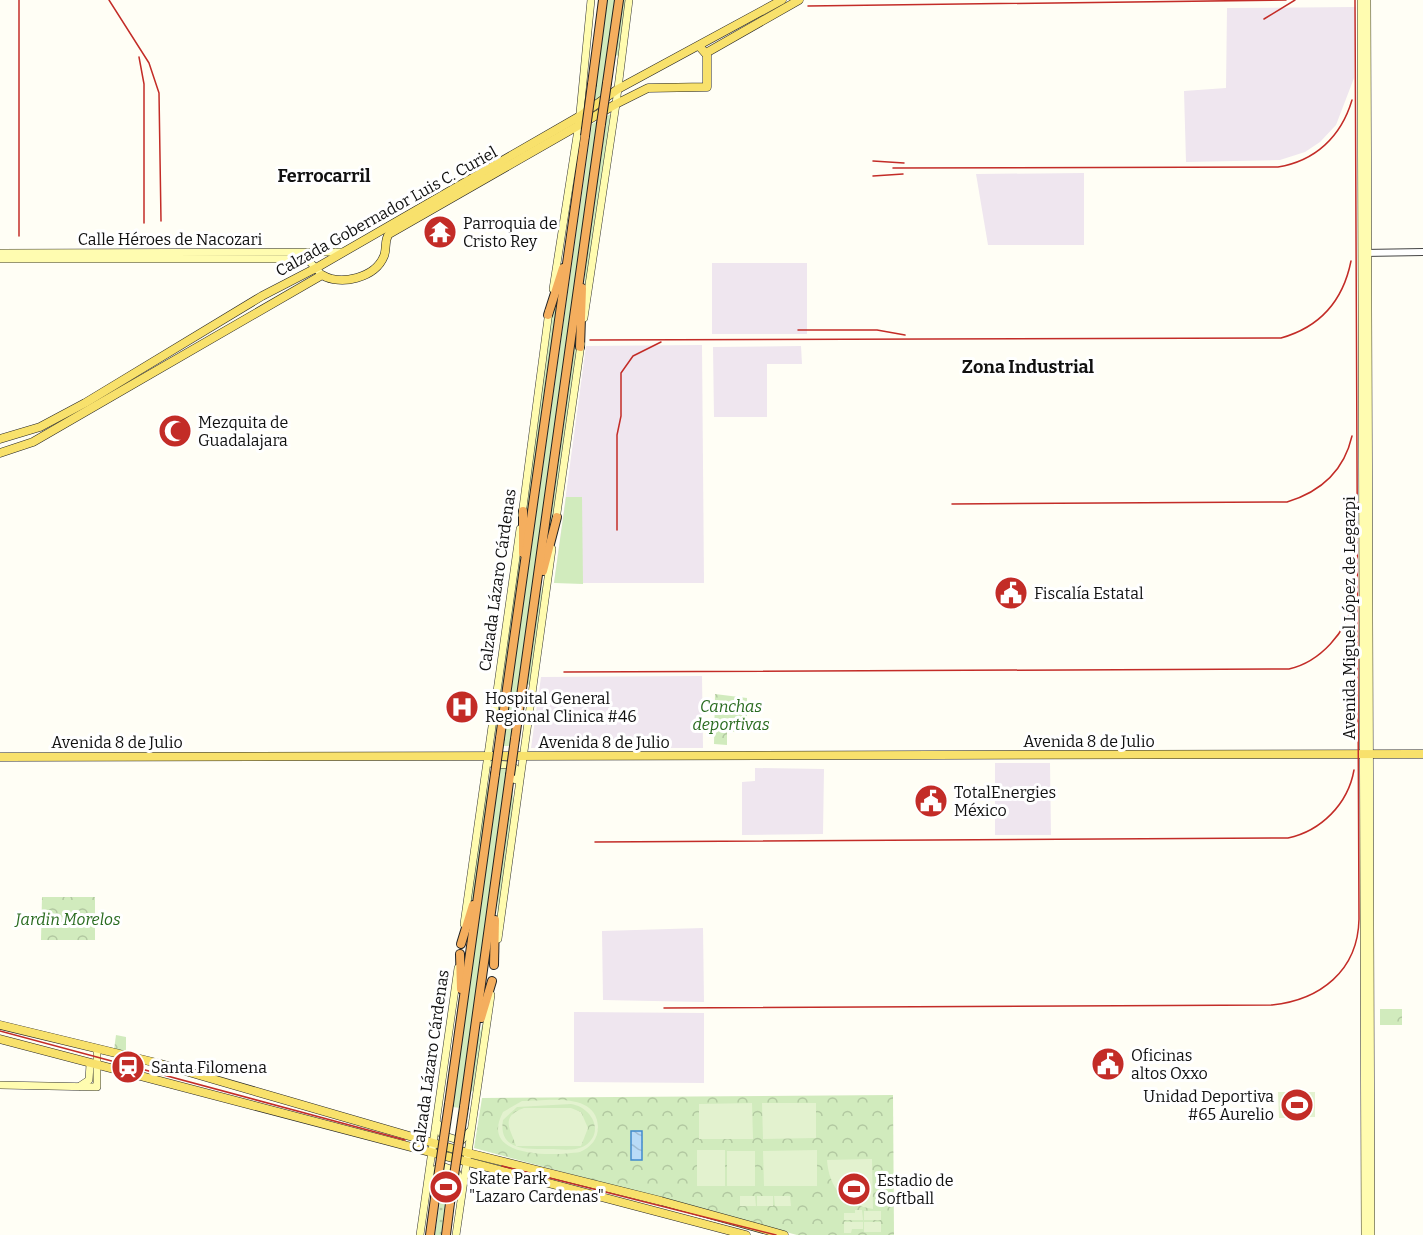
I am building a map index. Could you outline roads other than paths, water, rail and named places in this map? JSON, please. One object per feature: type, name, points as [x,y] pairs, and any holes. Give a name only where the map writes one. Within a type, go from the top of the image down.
[{"type":"highway","name":"Calzada Lázaro Cárdenas","points":[[430,1235],[603,0]]},
{"type":"highway","points":[[446,1235],[619,0]]},
{"type":"highway","points":[[548,315],[572,232]]},
{"type":"highway","points":[[580,347],[582,261]]},
{"type":"highway","points":[[522,582],[523,511]]},
{"type":"highway","points":[[533,610],[557,517]]},
{"type":"highway","points":[[461,944],[482,870]]},
{"type":"highway","points":[[494,965],[495,887]]},
{"type":"highway","points":[[460,954],[462,1014]]},
{"type":"highway","points":[[473,1044],[492,981]]},
{"type":"main road","name":"Calzada Lázaro Cárdenas","points":[[420,1235],[523,511],[548,315],[579,126],[591,0]]},
{"type":"main road","points":[[456,1235],[629,0]]},
{"type":"main road","name":"Calzada Gobernador Luis C. Curiel","points":[[0,439],[54,421],[262,296],[316,268],[580,116],[618,89],[700,47],[782,0]]},
{"type":"main road","points":[[700,47],[706,53],[799,0]]},
{"type":"main road","name":"Avenida Miguel López de Legazpi","points":[[1361,0],[1365,253]]},
{"type":"main road","name":"Avenida Miguel López de Legazpi","points":[[1367,0],[1366,754],[1371,1235]]},
{"type":"main road","name":"Calzada Gobernador Luis C. Curiel","points":[[0,453],[33,442],[322,275],[343,281],[369,272],[384,256],[389,234],[616,104],[648,88],[706,87],[706,53]]},
{"type":"main road","name":"Calle Héroes de Nacozari","points":[[0,253],[341,252]]},
{"type":"main road","name":"Calle Héroes de Nacozari","points":[[0,259],[302,258],[316,268]]},
{"type":"main road","points":[[316,268],[322,275]]},
{"type":"main road","name":"Avenida 8 de Julio","points":[[0,757],[1423,754]]},
{"type":"main road","points":[[485,772],[493,764],[512,765],[516,768],[514,822]]},
{"type":"main road","name":"Avenida Miguel López de Legazpi","points":[[1365,1235],[1367,854]]},
{"type":"main road","points":[[0,1025],[161,1064],[468,1153],[661,1201],[784,1235]]},
{"type":"main road","points":[[0,1039],[479,1167],[746,1235]]},
{"type":"main road","points":[[77,1087],[89,1080],[97,1049]]},
{"type":"main road","points":[[0,1085],[97,1087],[93,1065]]},
{"type":"main road","points":[[437,1119],[443,1137],[463,1140],[471,1129]]},
{"type":"main road","points":[[420,1151],[425,1145],[424,1140]]},
{"type":"main road","points":[[479,1167],[490,1159]]},
{"type":"main road","points":[[428,1185],[436,1169],[442,1167],[456,1171],[463,1188]]},
{"type":"street","points":[[1365,253],[1423,252]]},
{"type":"water","points":[[631,1131],[642,1131],[642,1160],[631,1160]]},
{"type":"tram line","points":[[0,1031],[405,1140]]},
{"type":"tram line","points":[[502,1166],[776,1235]]},
{"type":"railway","points":[[19,0],[19,236]]},
{"type":"railway","points":[[109,0],[149,63],[159,93],[161,221]]},
{"type":"railway","points":[[808,6],[1286,0]]},
{"type":"railway","points":[[1264,19],[1295,0]]},
{"type":"railway","points":[[664,1008],[1272,1005],[1306,997],[1333,980],[1344,968],[1352,954],[1359,919],[1355,0]]},
{"type":"railway","points":[[139,57],[144,84],[144,223]]},
{"type":"railway","points":[[893,168],[1278,167],[1304,159],[1325,145],[1341,125],[1352,100]]},
{"type":"railway","points":[[873,161],[904,163]]},
{"type":"railway","points":[[873,176],[903,174]]},
{"type":"railway","points":[[590,340],[1281,338],[1307,327],[1328,310],[1342,288],[1351,261]]},
{"type":"railway","points":[[798,330],[877,330],[905,335]]},
{"type":"railway","points":[[617,530],[617,435],[621,416],[621,373],[633,356],[661,342]]},
{"type":"railway","points":[[952,504],[1287,502],[1320,486],[1337,470],[1352,436]]},
{"type":"railway","points":[[564,672],[1289,669],[1311,660],[1330,644],[1345,624],[1353,601]]},
{"type":"railway","points":[[595,842],[1288,838],[1311,829],[1331,814],[1346,794],[1354,770]]},
{"type":"place","name":"Parroquia de Cristo Rey","points":[[440,232]]},
{"type":"place","name":"Mezquita de Guadalajara","points":[[175,431]]},
{"type":"place","name":"Fiscalía Estatal","points":[[1011,593]]},
{"type":"place","name":"Hospital General Regional Clinica #46","points":[[462,707]]},
{"type":"place","name":"TotalEnergies México","points":[[931,801]]},
{"type":"place","name":"Oficinas altos Oxxo","points":[[1108,1064]]},
{"type":"place","name":"Santa Filomena","points":[[128,1067]]},
{"type":"place","name":"Unidad Deportiva #65 Aurelio","points":[[1297,1105]]},
{"type":"place","name":"Skate Park \"Lazaro Cardenas\"","points":[[446,1187]]},
{"type":"place","name":"Estadio de Softball","points":[[854,1189]]},
{"type":"district","name":"Ferrocarril","points":[[324,176]]},
{"type":"district","name":"Zona Industrial","points":[[1028,367]]},
{"type":"park label","name":"Canchas deportivas","points":[[731,715]]},
{"type":"park label","name":"Jardin Morelos","points":[[68,919]]}]
